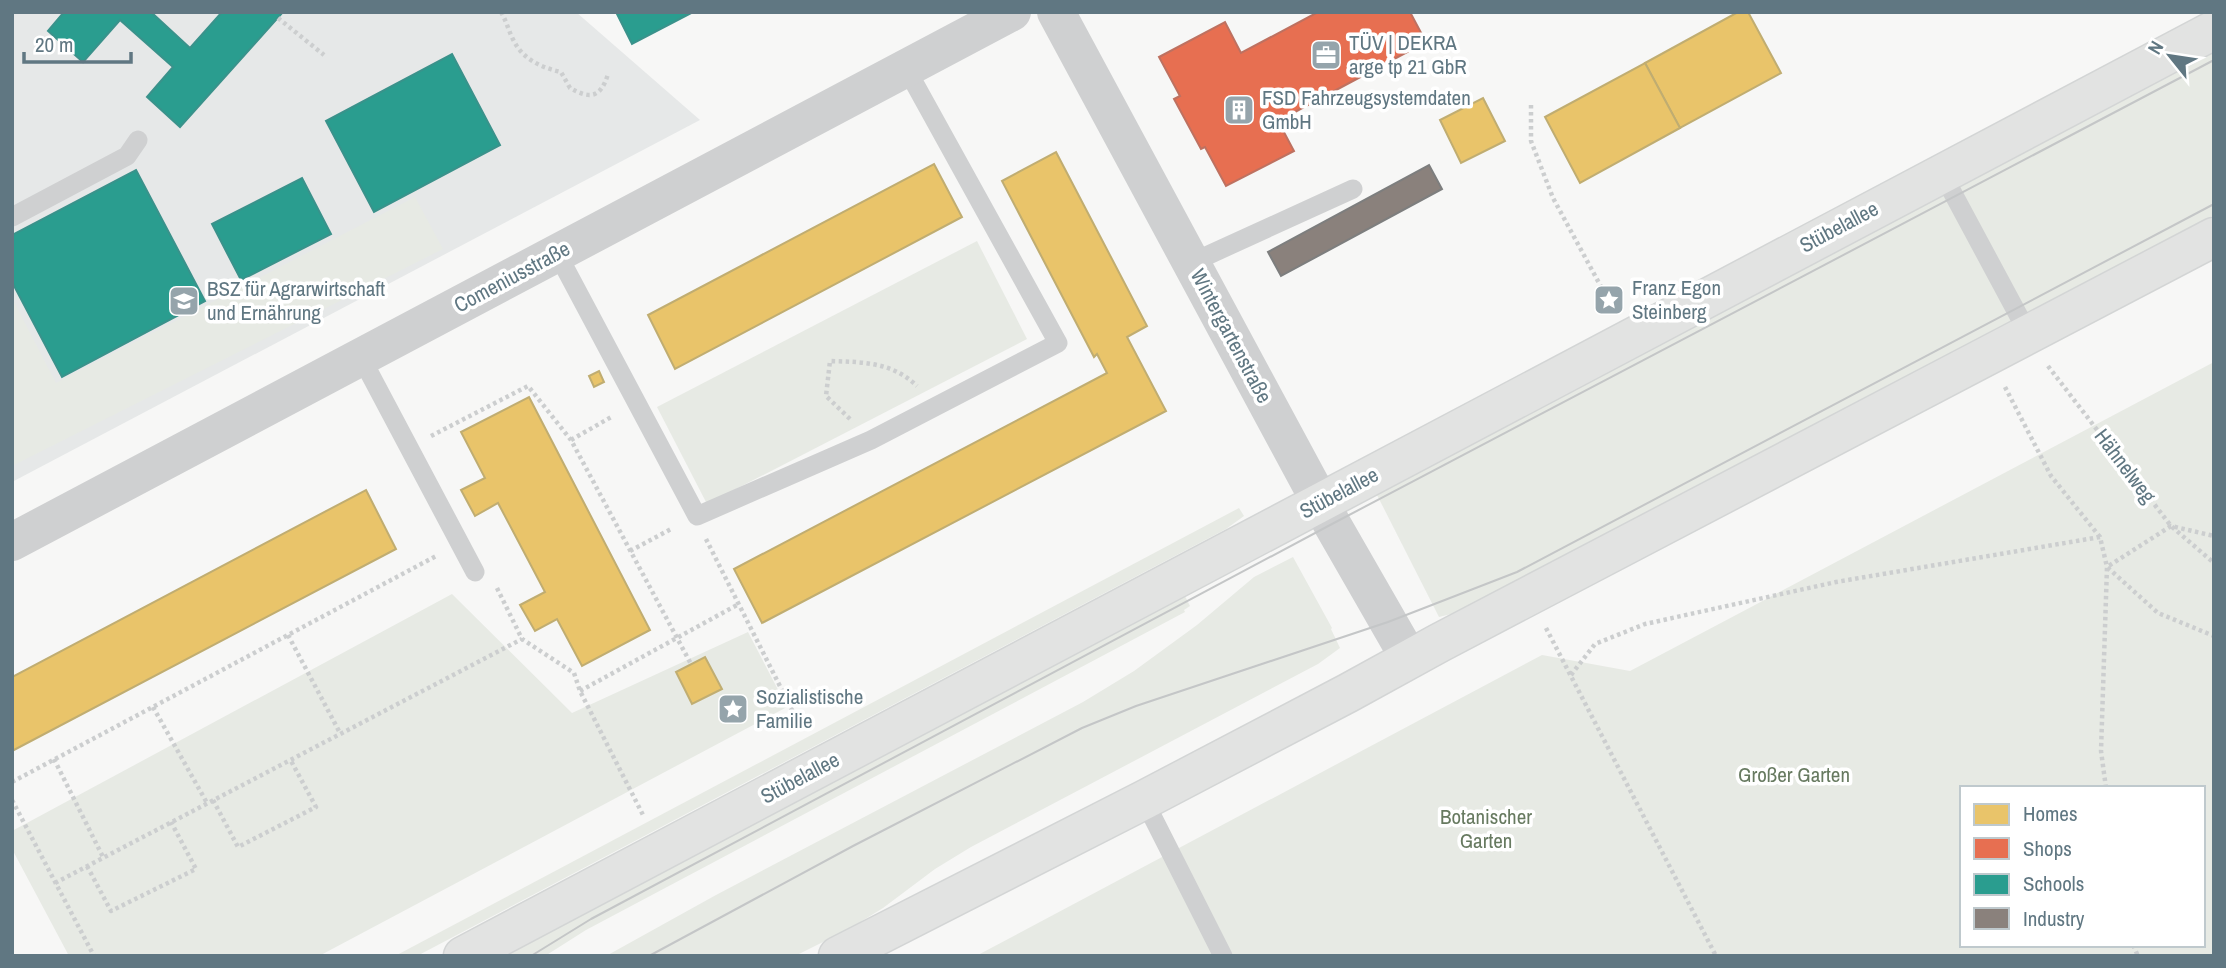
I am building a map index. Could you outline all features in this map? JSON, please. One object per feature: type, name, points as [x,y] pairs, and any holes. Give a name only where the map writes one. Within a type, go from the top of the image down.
[{"type":"main road","name":"Stübelallee","points":[[463,956],[2214,30]]},
{"type":"main road","points":[[838,956],[1144,800],[1409,659],[2037,348],[2214,237]]},
{"type":"street","name":"Comeniusstraße","points":[[12,542],[362,359],[1012,12]]},
{"type":"street","name":"Wintergartenstraße","points":[[1056,12],[1409,659]]},
{"type":"lane","points":[[557,253],[697,516],[870,440],[1058,343],[906,68]]},
{"type":"lane","points":[[12,217],[127,156],[138,140]]},
{"type":"lane","points":[[1942,173],[2037,348]]},
{"type":"lane","points":[[1191,263],[1353,189]]},
{"type":"lane","points":[[362,359],[475,572]]},
{"type":"lane","points":[[1144,800],[1216,953]]},
{"type":"path","points":[[501,12],[515,44],[529,59],[545,68],[561,72],[570,88],[590,96],[604,86],[608,74]]},
{"type":"path","points":[[278,18],[324,55]]},
{"type":"path","points":[[1531,106],[1531,141],[1553,198],[1613,308]]},
{"type":"path","name":"Hähnelweg","points":[[2037,348],[2171,526],[2214,563]]},
{"type":"path","points":[[870,440],[826,396],[830,361],[870,362],[905,374],[936,404]]},
{"type":"path","points":[[2003,383],[2051,476],[2100,537],[2107,567],[2101,751],[2106,786]]},
{"type":"path","points":[[424,440],[528,386],[571,440],[691,664]]},
{"type":"path","points":[[571,440],[636,403]]},
{"type":"path","points":[[630,551],[697,516],[710,550],[803,732]]},
{"type":"path","points":[[2107,567],[2171,526],[2214,536]]},
{"type":"path","points":[[1571,675],[1595,644],[1645,624],[1836,582],[2100,537]]},
{"type":"path","points":[[12,782],[461,543]]},
{"type":"path","points":[[2107,567],[2158,613],[2214,636]]},
{"type":"path","points":[[494,582],[522,639],[574,673],[580,691],[644,817]]},
{"type":"path","points":[[580,691],[737,605]]},
{"type":"path","points":[[1547,629],[1716,956]]},
{"type":"path","points":[[288,635],[340,733]]},
{"type":"path","points":[[55,883],[522,639]]},
{"type":"path","points":[[153,707],[207,803]]},
{"type":"path","points":[[54,759],[103,857]]},
{"type":"path","points":[[213,800],[238,847],[316,807],[290,759]]},
{"type":"path","points":[[12,800],[94,956]]},
{"type":"path","points":[[87,866],[111,911],[196,869],[171,822]]},
{"type":"shaded area","name":"BSZ für Agrarwirtschaft und Ernährung","points":[[12,12],[576,12],[700,120],[12,482]]},
{"type":"green space","points":[[2214,49],[2214,215],[1475,608],[1439,617],[1376,493]]},
{"type":"green space","points":[[415,197],[443,249],[12,466],[12,298],[56,383]]},
{"type":"green space","points":[[977,241],[1027,339],[707,504],[657,407]]},
{"type":"green space","name":"Großer Garten","points":[[2214,362],[2214,956],[976,956],[1542,655],[1630,671]]},
{"type":"green space","points":[[1239,508],[1244,516],[1226,529],[417,956],[395,956]]},
{"type":"green space","points":[[1293,557],[1340,648],[1318,664],[971,847],[935,869],[883,908],[849,929],[795,956],[606,956],[716,895],[1083,702],[1134,671],[1197,625],[1254,577]]},
{"type":"green space","points":[[452,594],[572,713],[748,632],[787,707],[319,956],[69,956],[12,849],[12,831]]},
{"type":"green space","points":[[1184,594],[1190,606],[1185,612],[586,930],[545,956],[500,956]]},
{"type":"building: Homes","points":[[1738,12],[1748,12],[1781,73],[1680,128],[1645,63]]},
{"type":"building: Homes","points":[[1645,63],[1680,128],[1580,183],[1545,117]]},
{"type":"building: Homes","points":[[1483,98],[1505,141],[1461,163],[1440,120]]},
{"type":"building: Homes","points":[[1056,152],[1147,326],[1127,337],[1166,411],[762,623],[734,569],[1107,373],[1097,354],[1094,357],[1002,181]]},
{"type":"building: Homes","points":[[934,164],[962,217],[675,369],[648,315]]},
{"type":"building: Homes","points":[[599,371],[604,382],[594,387],[589,376]]},
{"type":"building: Homes","points":[[529,397],[650,630],[582,666],[557,619],[535,631],[520,605],[545,592],[498,503],[475,516],[461,490],[485,478],[461,432]]},
{"type":"building: Homes","points":[[366,490],[396,549],[12,751],[12,677]]},
{"type":"building: Homes","points":[[705,657],[722,689],[692,704],[676,672]]},
{"type":"building: Shops","name":"FSD Fahrzeugsystemdaten GmbH","points":[[1318,12],[1410,12],[1426,42],[1278,121],[1294,151],[1226,186],[1205,147],[1201,149],[1174,99],[1180,96],[1159,57],[1225,22],[1241,53]]},
{"type":"building: Schools","points":[[64,12],[151,12],[190,48],[222,12],[283,12],[180,127],[147,97],[173,67],[120,20],[83,62],[48,31]]},
{"type":"building: Schools","points":[[616,12],[693,12],[632,44]]},
{"type":"building: Schools","points":[[452,54],[500,145],[374,212],[326,121]]},
{"type":"building: Schools","points":[[136,170],[205,301],[62,377],[12,282],[12,235]]},
{"type":"building: Schools","points":[[302,178],[331,234],[241,280],[212,224]]},
{"type":"building: Industry","points":[[1429,165],[1442,189],[1281,276],[1268,252]]},
{"type":"tram line","points":[[531,956],[591,919],[1332,524],[2214,60]]},
{"type":"tram line","points":[[649,956],[853,846],[1082,728],[1136,706],[1388,622],[1517,572],[2214,204]]},
{"type":"place","name":"TÜV | DEKRA arge tp 21 GbR","points":[[1326,55]]},
{"type":"place","name":"FSD Fahrzeugsystemdaten GmbH","points":[[1239,110]]},
{"type":"place","name":"Franz Egon Steinberg","points":[[1609,300]]},
{"type":"place","name":"BSZ für Agrarwirtschaft und Ernährung","points":[[184,301]]},
{"type":"place","name":"Sozialistische Familie","points":[[733,709]]},
{"type":"park label","name":"Botanischer Garten","points":[[1486,829]]}]
